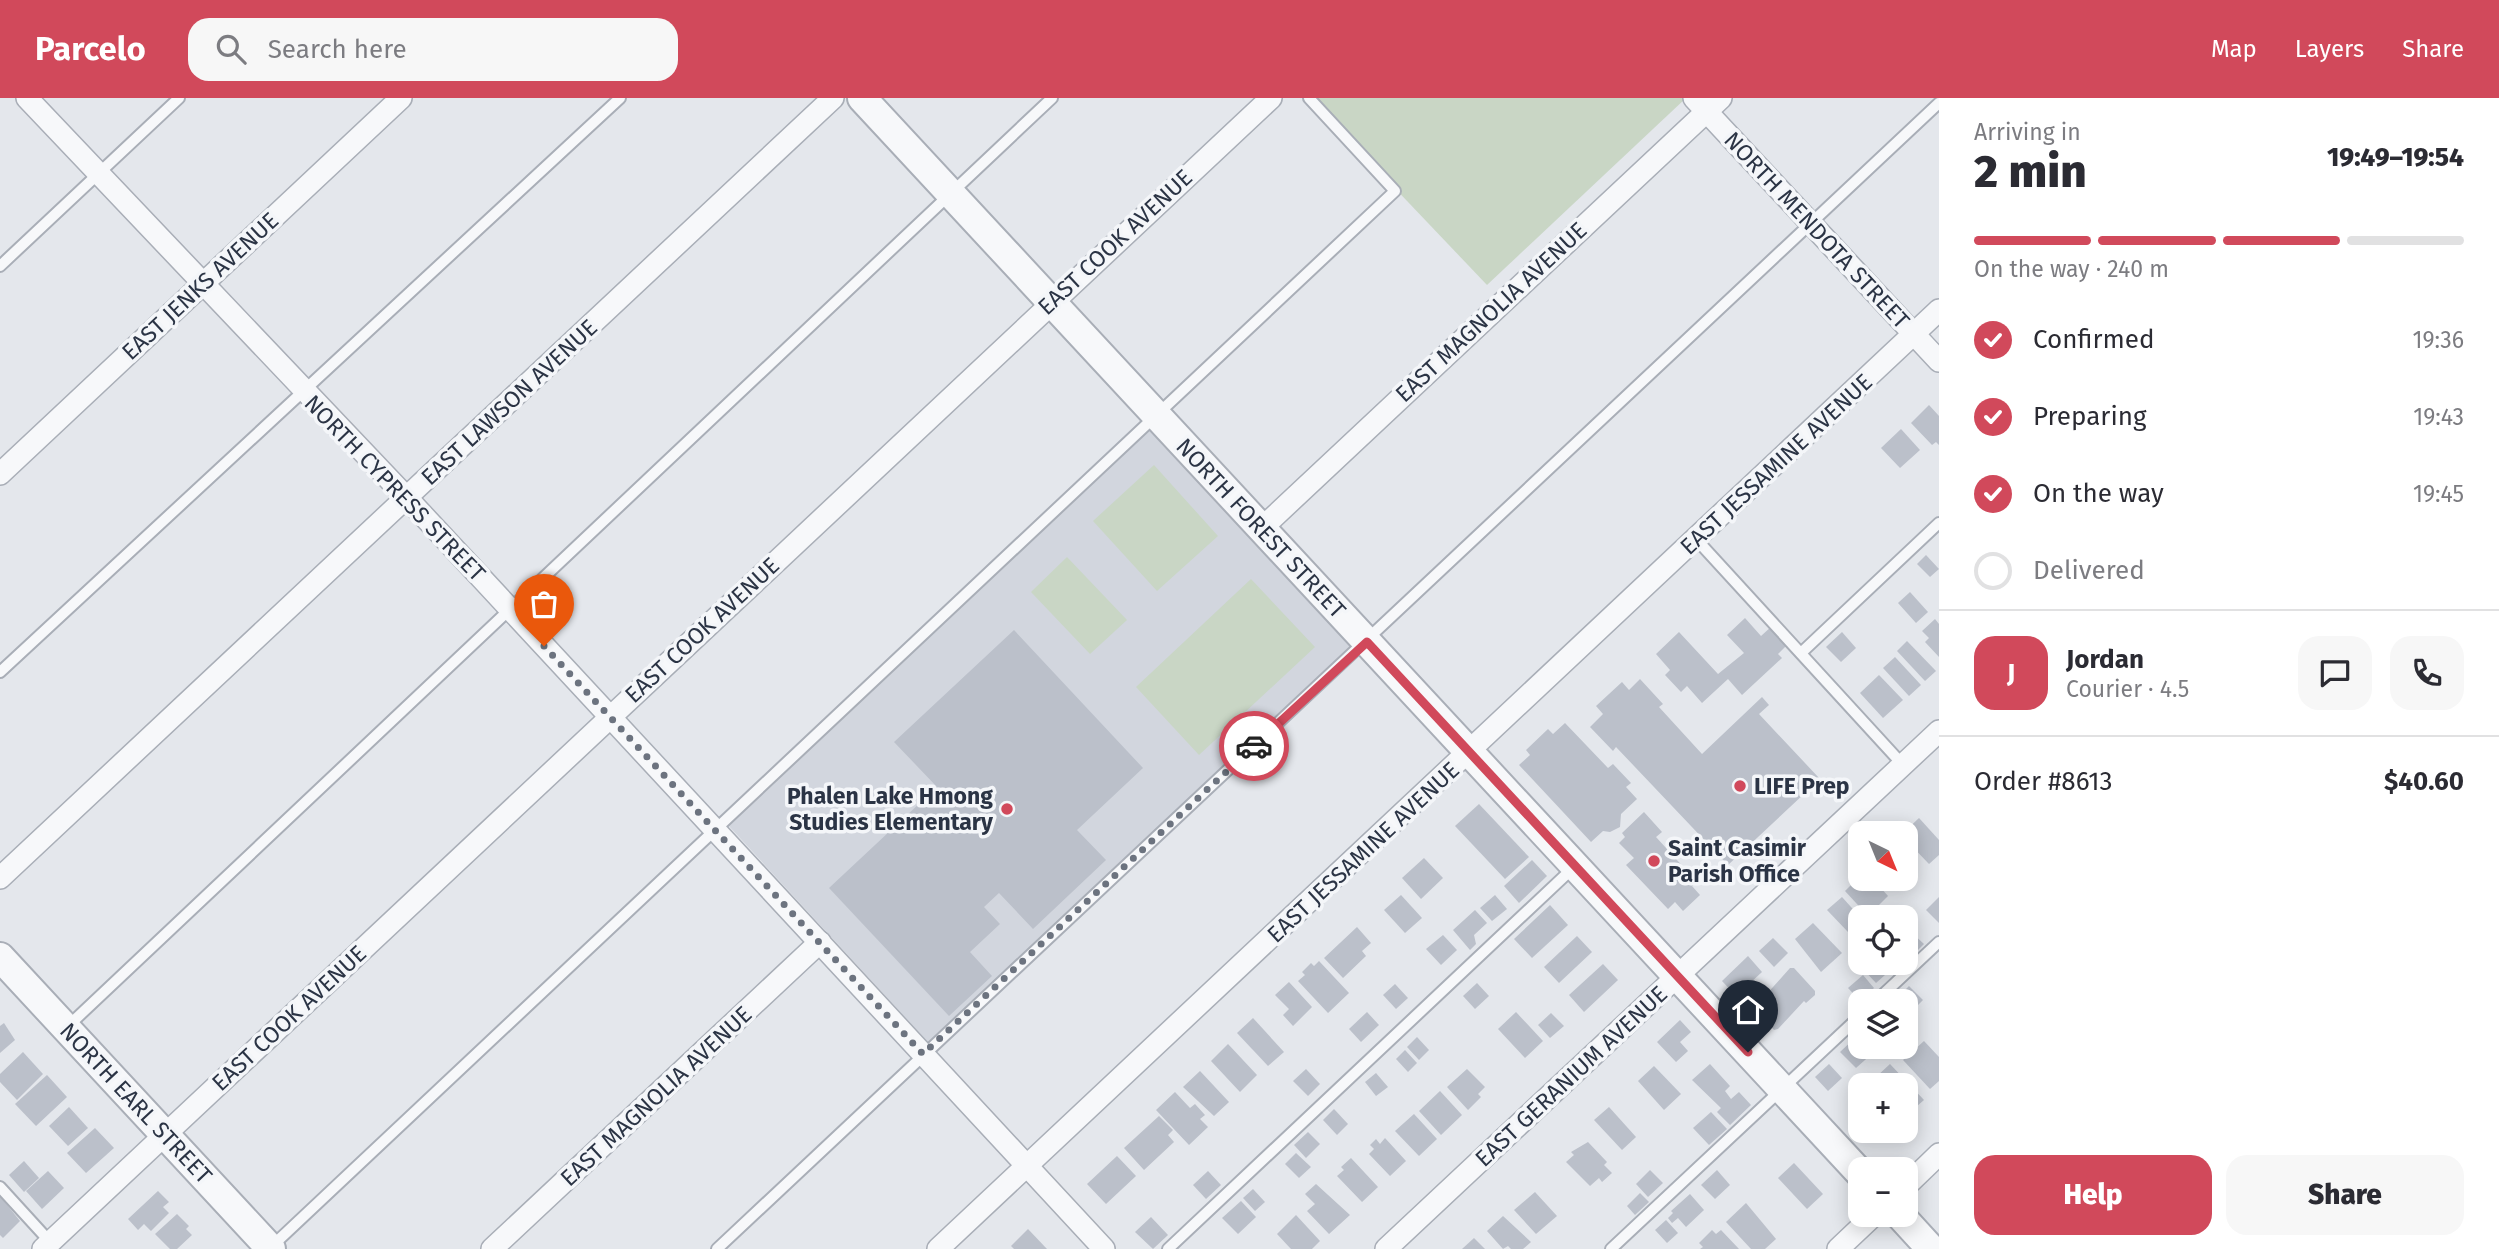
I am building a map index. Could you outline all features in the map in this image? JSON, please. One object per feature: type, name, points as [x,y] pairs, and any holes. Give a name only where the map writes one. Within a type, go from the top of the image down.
[{"type":"street","name":"NORTH CYPRESS STREET","points":[[27,98],[97,176],[407,498],[1104,1249]]},
{"type":"street","name":"EAST JENKS AVENUE","points":[[0,474],[401,98]]},
{"type":"street","name":"EAST LAWSON AVENUE","points":[[0,878],[833,98]]},
{"type":"street","name":"NORTH FOREST STREET","points":[[862,98],[1848,1160]]},
{"type":"street","name":"EAST COOK AVENUE","points":[[50,1247],[165,1135],[1051,301],[1271,98]]},
{"type":"street","name":"NORTH MENDOTA STREET","points":[[1707,102],[1810,223],[1939,361]]},
{"type":"street","name":"EAST MAGNOLIA AVENUE","points":[[1262,528],[1707,102]]},
{"type":"street","name":"EAST JESSAMINE AVENUE","points":[[938,1249],[1939,310]]},
{"type":"street","name":"EAST GERANIUM AVENUE","points":[[1386,1249],[1939,731]]},
{"type":"street","name":"EAST MAGNOLIA AVENUE","points":[[492,1249],[820,942]]},
{"type":"street","name":"NORTH EARL STREET","points":[[0,957],[270,1248]]},
{"type":"street","points":[[1918,1174],[1939,1154]]},
{"type":"street","points":[[1838,1249],[1861,1227]]},
{"type":"street","points":[[1911,1227],[1931,1249]]},
{"type":"lane","points":[[0,266],[179,98]]},
{"type":"lane","points":[[0,672],[620,98]]},
{"type":"lane","points":[[66,1028],[1052,98]]},
{"type":"lane","points":[[270,1248],[1395,191],[1309,98]]},
{"type":"lane","points":[[717,1249],[1939,103]]},
{"type":"lane","points":[[1801,653],[1939,523]]},
{"type":"lane","points":[[1696,539],[1903,765]]},
{"type":"lane","points":[[1168,1249],[1575,866]]},
{"type":"lane","points":[[1889,989],[1939,942]]},
{"type":"lane","points":[[1611,1249],[1848,1027]]},
{"type":"lane","points":[[0,1187],[50,1247]]},
{"type":"shaded area","points":[[1156,415],[1367,641],[928,1042],[728,825],[854,700]]},
{"type":"green space","points":[[1309,98],[1686,98],[1487,285]]},
{"type":"green space","points":[[1154,465],[1218,536],[1157,591],[1093,521]]},
{"type":"green space","points":[[1067,557],[1127,620],[1090,654],[1031,592]]},
{"type":"green space","points":[[1251,579],[1315,647],[1199,755],[1136,687]]},
{"type":"building","points":[[1929,405],[1939,416],[1939,445],[1936,442],[1932,445],[1911,423]]},
{"type":"building","points":[[1901,429],[1920,450],[1900,468],[1881,448]]},
{"type":"building","points":[[1926,555],[1939,569],[1930,577],[1917,564]]},
{"type":"building","points":[[1910,592],[1928,612],[1916,623],[1898,603]]},
{"type":"building","points":[[1745,618],[1761,636],[1772,626],[1789,643],[1778,654],[1782,658],[1742,695],[1728,679],[1702,703],[1687,686],[1681,692],[1665,675],[1670,670],[1656,654],[1679,632],[1718,674],[1744,653],[1727,635]]},
{"type":"building","points":[[1935,619],[1939,624],[1939,657],[1925,642],[1929,638],[1922,631]]},
{"type":"building","name":"Phalen Lake Hmong Studies Elementary","points":[[1014,630],[1143,768],[1077,830],[1106,860],[1033,929],[999,893],[984,907],[1000,924],[970,952],[992,976],[949,1016],[829,888],[937,787],[894,742]]},
{"type":"building","points":[[1842,632],[1856,648],[1841,662],[1826,647]]},
{"type":"building","points":[[1907,641],[1936,671],[1925,681],[1897,651]]},
{"type":"building","points":[[1895,657],[1921,685],[1909,696],[1883,668]]},
{"type":"building","points":[[1879,675],[1903,700],[1883,718],[1860,693]]},
{"type":"building","name":"LIFE Prep","points":[[1640,679],[1663,704],[1659,707],[1702,754],[1762,697],[1769,705],[1759,714],[1820,779],[1728,865],[1616,747],[1613,751],[1590,727],[1603,714],[1596,706],[1622,682],[1629,690]]},
{"type":"building","points":[[1565,723],[1608,768],[1613,764],[1631,783],[1626,787],[1637,799],[1621,814],[1620,827],[1610,832],[1603,831],[1591,842],[1519,765],[1530,755],[1526,750],[1548,729],[1553,734]]},
{"type":"building","points":[[1479,804],[1529,857],[1505,879],[1455,826]]},
{"type":"building","name":"Saint Casimir Parish Office","points":[[1644,812],[1662,832],[1656,837],[1697,882],[1692,886],[1700,895],[1683,911],[1675,902],[1668,909],[1626,865],[1634,858],[1619,843],[1625,837],[1622,833]]},
{"type":"building","points":[[1919,818],[1939,840],[1939,855],[1929,864],[1918,853],[1918,821],[1916,821]]},
{"type":"building","points":[[1424,858],[1443,878],[1421,899],[1402,878]]},
{"type":"building","points":[[1532,860],[1547,876],[1519,903],[1504,886]]},
{"type":"building","points":[[1848,888],[1848,891],[1884,891],[1888,896],[1879,905],[1858,905],[1845,891]]},
{"type":"building","points":[[1401,895],[1422,918],[1405,933],[1384,910]]},
{"type":"building","points":[[1495,895],[1507,909],[1492,921],[1480,908]]},
{"type":"building","points":[[1842,897],[1849,905],[1848,932],[1827,910]]},
{"type":"building","points":[[1939,897],[1939,923],[1926,910]]},
{"type":"building","points":[[1550,905],[1568,925],[1532,958],[1514,939]]},
{"type":"building","points":[[1475,910],[1487,923],[1474,935],[1476,944],[1470,950],[1453,930]]},
{"type":"building","points":[[1813,923],[1842,953],[1821,972],[1795,939]]},
{"type":"building","points":[[1357,927],[1371,943],[1362,951],[1366,956],[1343,978],[1324,958]]},
{"type":"building","points":[[1443,935],[1457,950],[1441,965],[1426,949]]},
{"type":"building","points":[[1577,936],[1592,952],[1559,983],[1544,967]]},
{"type":"building","points":[[1773,938],[1788,953],[1774,967],[1759,951]]},
{"type":"building","points":[[1918,938],[1924,944],[1918,950]]},
{"type":"building","points":[[1748,956],[1762,972],[1736,996],[1722,981]]},
{"type":"building","points":[[1319,961],[1349,993],[1328,1013],[1298,981],[1305,975],[1302,972],[1311,963],[1314,966]]},
{"type":"building","points":[[1603,964],[1618,980],[1584,1012],[1569,995]]},
{"type":"building","points":[[1790,968],[1794,968],[1815,991],[1815,995],[1806,1003],[1804,1001],[1774,1030],[1753,1007],[1753,1002],[1762,994],[1764,997]]},
{"type":"building","points":[[1863,975],[1874,988],[1849,989]]},
{"type":"building","points":[[1868,975],[1885,975],[1876,983]]},
{"type":"building","points":[[1289,982],[1312,1007],[1293,1026],[1283,1015],[1289,1009],[1275,995]]},
{"type":"building","points":[[1477,983],[1489,996],[1475,1009],[1463,996]]},
{"type":"building","points":[[1395,984],[1408,998],[1396,1009],[1383,995]]},
{"type":"building","points":[[1367,1012],[1379,1025],[1361,1042],[1349,1029]]},
{"type":"building","points":[[1516,1012],[1543,1041],[1525,1058],[1498,1029]]},
{"type":"building","points":[[1551,1013],[1564,1026],[1550,1038],[1538,1025]]},
{"type":"building","points":[[1253,1018],[1284,1052],[1268,1066],[1237,1033]]},
{"type":"building","points":[[1680,1020],[1691,1032],[1680,1042],[1688,1051],[1676,1062],[1657,1042]]},
{"type":"building","points":[[4,1023],[15,1040],[0,1053],[0,1026]]},
{"type":"building","points":[[1417,1037],[1429,1050],[1419,1060],[1407,1047]]},
{"type":"building","points":[[1924,1041],[1939,1057],[1939,1081],[1930,1089],[1918,1073],[1903,1060],[1918,1059],[1918,1046]]},
{"type":"building","points":[[1228,1044],[1257,1075],[1240,1092],[1211,1061]]},
{"type":"building","points":[[1848,1044],[1848,1059],[1866,1059],[1856,1068],[1840,1052]]},
{"type":"building","points":[[1405,1050],[1417,1063],[1408,1072],[1396,1059]]},
{"type":"building","points":[[23,1052],[43,1074],[17,1100],[0,1082],[0,1074]]},
{"type":"building","points":[[1710,1064],[1730,1086],[1725,1091],[1731,1099],[1739,1092],[1751,1105],[1730,1125],[1717,1112],[1721,1108],[1692,1080]]},
{"type":"building","points":[[1829,1064],[1842,1078],[1828,1091],[1815,1077]]},
{"type":"building","points":[[1890,1064],[1898,1073],[1880,1073]]},
{"type":"building","points":[[1654,1066],[1681,1094],[1664,1110],[1638,1081]]},
{"type":"building","points":[[1306,1069],[1320,1084],[1308,1096],[1293,1081]]},
{"type":"building","points":[[1467,1069],[1485,1087],[1478,1094],[1481,1097],[1468,1110],[1447,1087]]},
{"type":"building","points":[[1200,1071],[1229,1102],[1214,1116],[1183,1087]]},
{"type":"building","points":[[1376,1073],[1388,1087],[1376,1096],[1365,1082]]},
{"type":"building","points":[[47,1075],[67,1097],[36,1126],[15,1104]]},
{"type":"building","points":[[1440,1091],[1462,1115],[1441,1135],[1419,1111]]},
{"type":"building","points":[[1175,1092],[1190,1108],[1195,1104],[1205,1115],[1200,1119],[1208,1127],[1189,1145],[1156,1110]]},
{"type":"building","points":[[1918,1094],[1924,1100],[1918,1105]]},
{"type":"building","points":[[69,1107],[88,1128],[68,1146],[49,1126]]},
{"type":"building","points":[[1609,1107],[1636,1137],[1622,1150],[1594,1120]]},
{"type":"building","points":[[1334,1109],[1348,1124],[1337,1135],[1323,1120]]},
{"type":"building","points":[[1711,1112],[1727,1129],[1709,1145],[1693,1128]]},
{"type":"building","points":[[1414,1114],[1437,1139],[1419,1156],[1395,1131]]},
{"type":"building","points":[[1159,1116],[1173,1130],[1168,1135],[1174,1142],[1144,1170],[1124,1148]]},
{"type":"building","points":[[95,1128],[114,1148],[86,1173],[67,1153]]},
{"type":"building","points":[[1308,1132],[1320,1144],[1306,1158],[1294,1145]]},
{"type":"building","points":[[1385,1138],[1406,1161],[1390,1176],[1369,1154],[1374,1149],[1370,1145],[1376,1139],[1380,1144]]},
{"type":"building","points":[[1588,1142],[1607,1162],[1604,1165],[1612,1173],[1602,1182],[1599,1178],[1590,1186],[1566,1162],[1574,1155],[1571,1152]]},
{"type":"building","points":[[1296,1153],[1311,1167],[1299,1178],[1285,1164]]},
{"type":"building","points":[[1117,1156],[1136,1176],[1106,1204],[1087,1184]]},
{"type":"building","points":[[1351,1158],[1378,1187],[1362,1202],[1337,1176],[1344,1170],[1341,1167]]},
{"type":"building","points":[[24,1161],[39,1178],[24,1192],[9,1175]]},
{"type":"building","points":[[1794,1163],[1823,1194],[1807,1209],[1778,1178]]},
{"type":"building","points":[[1650,1170],[1663,1183],[1648,1197],[1636,1184]]},
{"type":"building","points":[[1717,1170],[1730,1185],[1715,1199],[1701,1185]]},
{"type":"building","points":[[48,1171],[64,1188],[42,1209],[26,1191]]},
{"type":"building","points":[[1208,1171],[1221,1185],[1206,1199],[1193,1185]]},
{"type":"building","points":[[1316,1184],[1350,1215],[1329,1234],[1307,1211],[1315,1204],[1305,1194]]},
{"type":"building","points":[[1253,1189],[1265,1202],[1255,1211],[1243,1198]]},
{"type":"building","points":[[158,1191],[169,1202],[163,1207],[169,1213],[151,1231],[144,1224],[138,1230],[128,1219]]},
{"type":"building","points":[[1535,1192],[1557,1216],[1536,1234],[1514,1210]]},
{"type":"building","points":[[1640,1193],[1649,1202],[1635,1215],[1627,1206]]},
{"type":"building","points":[[1690,1194],[1704,1210],[1686,1227],[1678,1218],[1672,1223],[1668,1218],[1673,1213],[1671,1211]]},
{"type":"building","points":[[0,1196],[20,1221],[3,1238],[0,1235]]},
{"type":"building","points":[[1241,1201],[1256,1217],[1238,1234],[1222,1218]]},
{"type":"building","points":[[1746,1203],[1776,1239],[1765,1249],[1751,1249],[1726,1222]]},
{"type":"building","points":[[177,1214],[189,1226],[186,1229],[192,1235],[177,1249],[170,1249],[155,1234]]},
{"type":"building","points":[[1296,1215],[1320,1241],[1312,1249],[1291,1249],[1277,1234]]},
{"type":"building","points":[[1503,1216],[1531,1242],[1523,1249],[1511,1249],[1508,1246],[1503,1249],[1487,1231]]},
{"type":"building","points":[[1151,1217],[1168,1235],[1153,1249],[1135,1232]]},
{"type":"building","points":[[1666,1220],[1678,1233],[1667,1243],[1655,1230]]},
{"type":"building","points":[[1028,1229],[1047,1249],[1014,1249],[1011,1246]]},
{"type":"building","points":[[1712,1230],[1716,1234],[1721,1230],[1739,1249],[1700,1249],[1703,1247],[1699,1243]]},
{"type":"building","points":[[1474,1238],[1485,1249],[1462,1249]]},
{"type":"way so far","points":[[544,646],[923,1054],[1254,746]]},
{"type":"place","name":"LIFE Prep","points":[[1740,786]]},
{"type":"place","name":"Phalen Lake Hmong Studies Elementary","points":[[1007,809]]},
{"type":"place","name":"Saint Casimir Parish Office","points":[[1654,861]]},
{"type":"route","points":[[1254,746],[1367,642],[1748,1052]]}]
